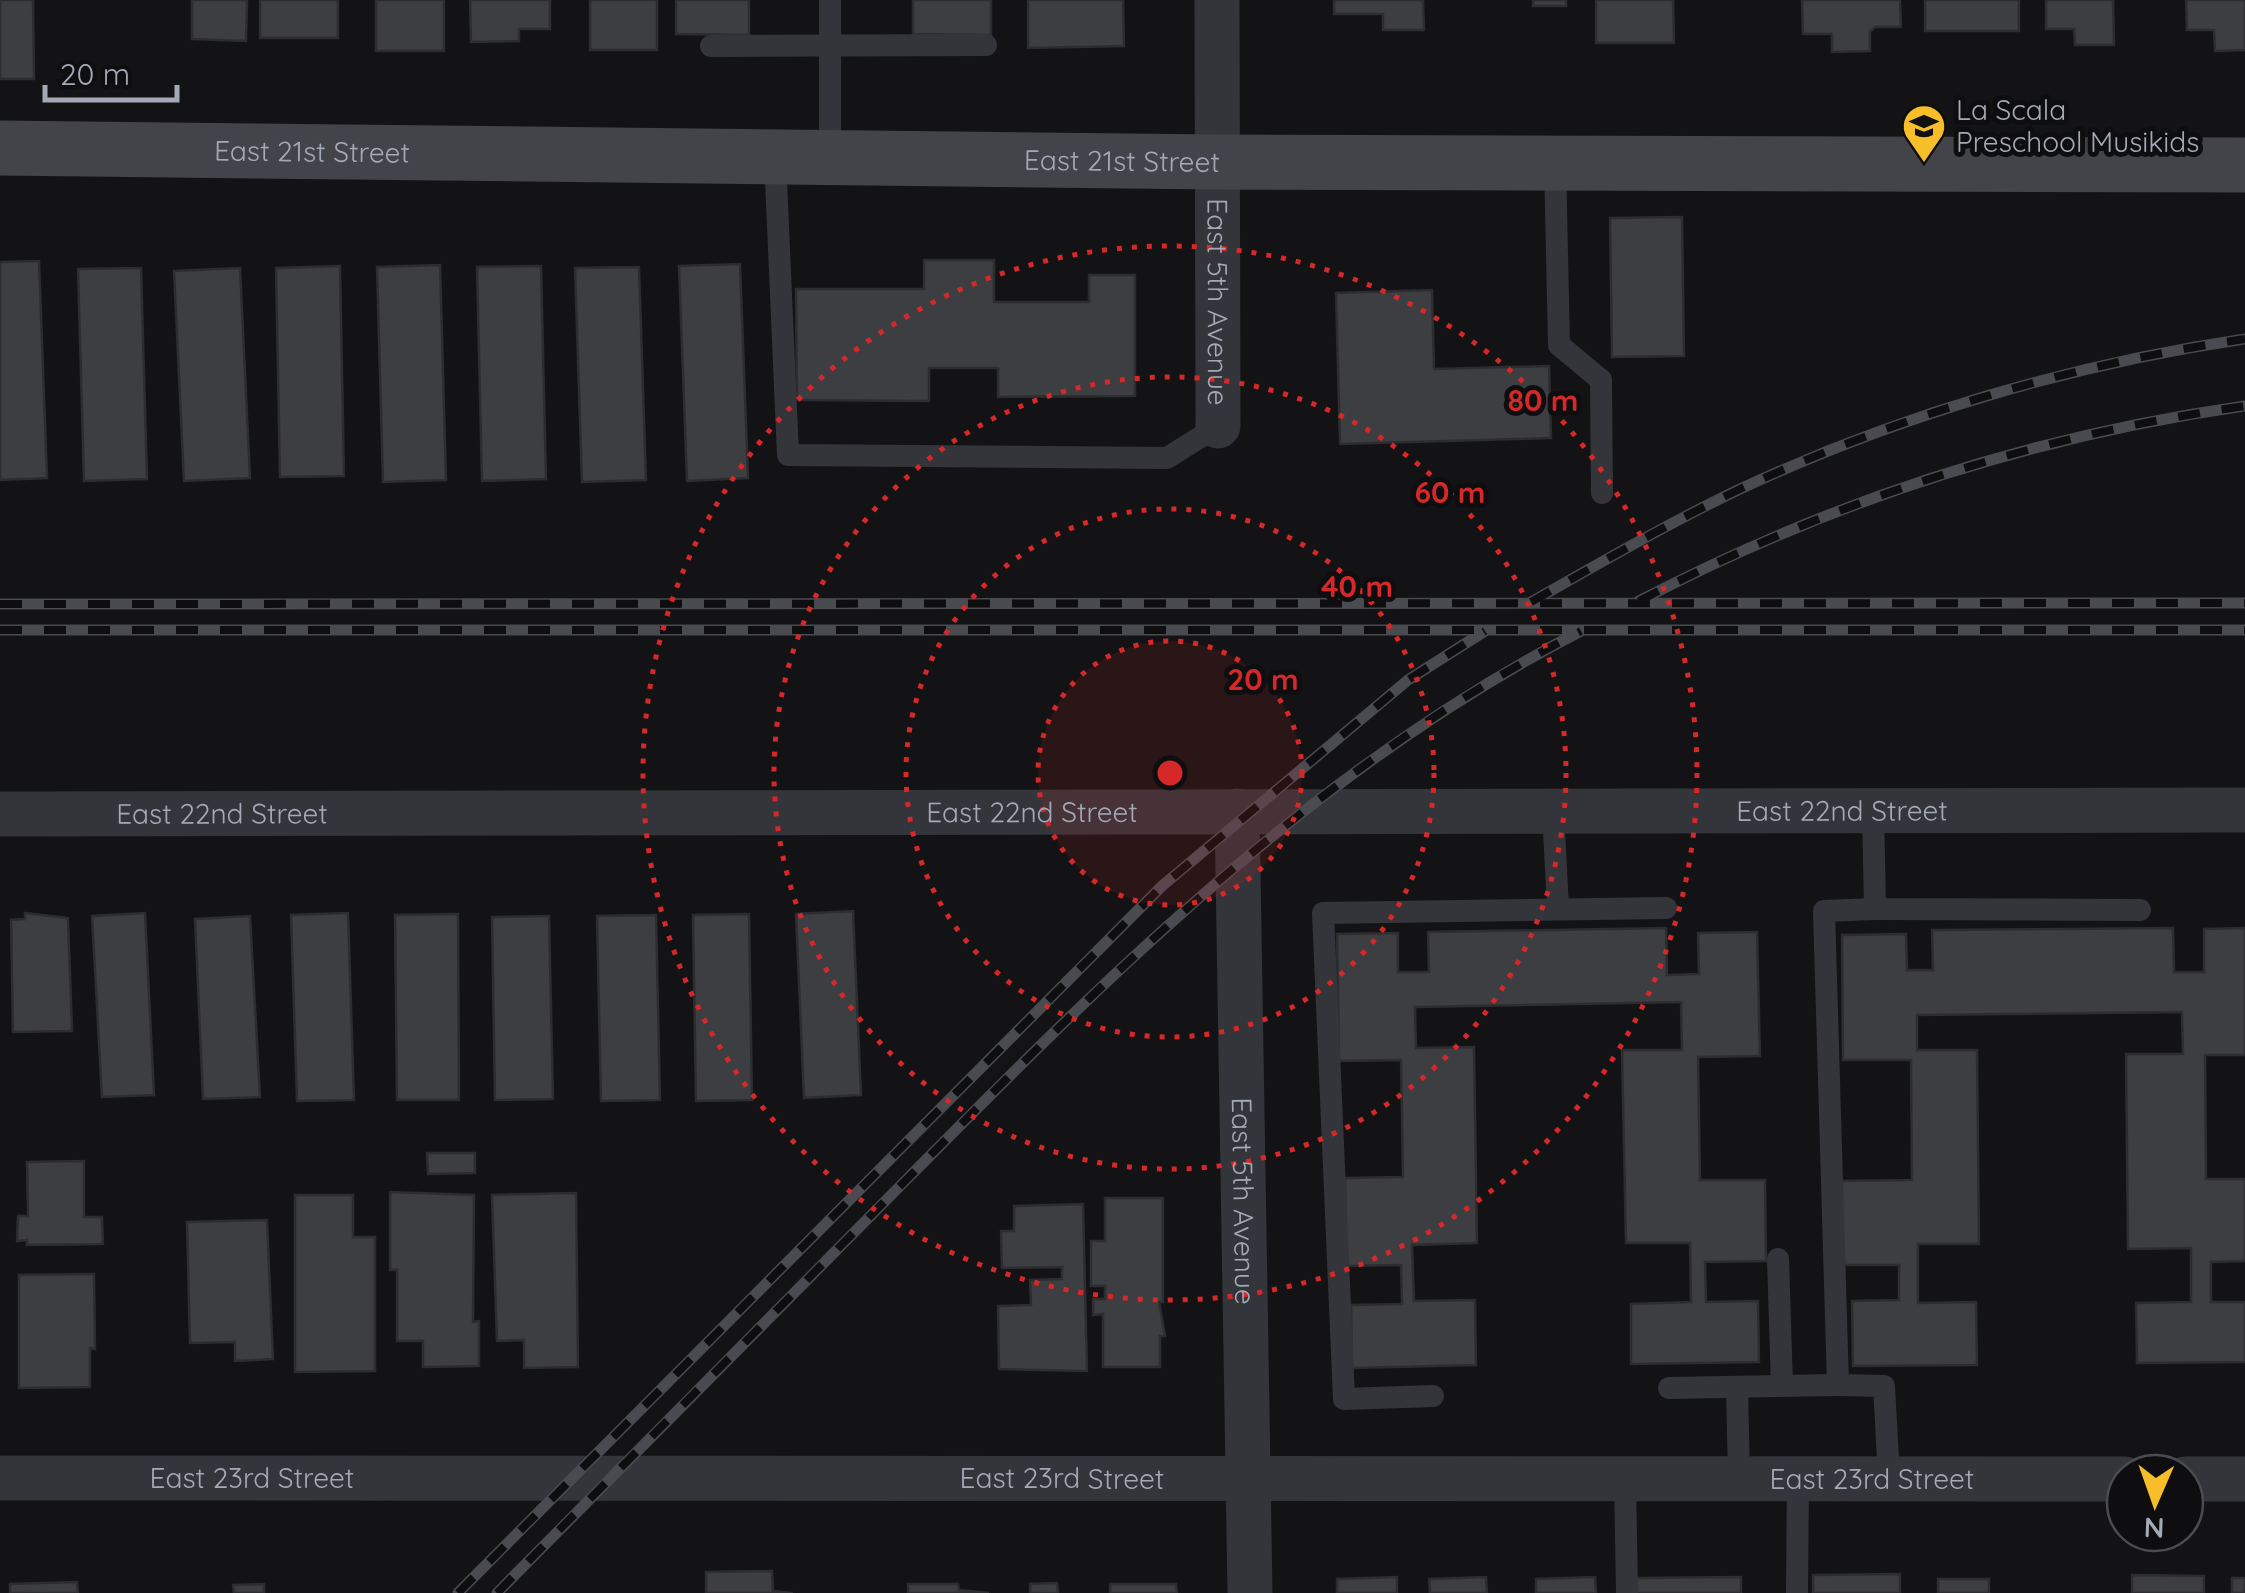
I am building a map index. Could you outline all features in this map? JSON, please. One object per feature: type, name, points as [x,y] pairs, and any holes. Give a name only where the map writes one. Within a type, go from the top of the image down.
[{"type":"main road","name":"East 21st Street","points":[[0,148],[1217,162],[2245,165]]},
{"type":"street","name":"East 5th Avenue","points":[[1218,0],[1218,426]]},
{"type":"street","name":"East 22nd Street","points":[[0,814],[2245,810]]},
{"type":"street","name":"East 5th Avenue","points":[[1237,811],[1250,1593]]},
{"type":"street","name":"East 23rd Street","points":[[0,1478],[2105,1479]]},
{"type":"street","points":[[2205,1479],[2245,1479]]},
{"type":"lane","points":[[830,0],[830,158]]},
{"type":"lane","points":[[711,46],[986,44]]},
{"type":"lane","points":[[775,156],[788,455],[1167,458],[1218,426]]},
{"type":"lane","points":[[1555,163],[1559,345],[1601,380],[1602,493]]},
{"type":"lane","points":[[1553,810],[1558,908]]},
{"type":"lane","points":[[1873,810],[1874,909]]},
{"type":"lane","points":[[1433,1396],[1344,1399],[1323,913],[1666,908]]},
{"type":"lane","points":[[1838,1384],[1824,911],[2140,910]]},
{"type":"lane","points":[[1778,1259],[1782,1386]]},
{"type":"lane","points":[[1669,1388],[1884,1386],[1889,1478]]},
{"type":"lane","points":[[1738,1387],[1739,1478]]},
{"type":"lane","points":[[1624,1478],[1627,1593]]},
{"type":"lane","points":[[1797,1593],[1798,1478]]},
{"type":"building","points":[[0,0],[33,0],[34,79],[0,79]]},
{"type":"building","points":[[192,0],[247,0],[246,41],[192,39]]},
{"type":"building","points":[[260,0],[338,0],[338,38],[260,38]]},
{"type":"building","points":[[376,0],[444,0],[444,51],[376,51]]},
{"type":"building","points":[[470,0],[550,0],[550,29],[519,29],[519,41],[471,42]]},
{"type":"building","points":[[590,0],[657,0],[657,50],[590,50]]},
{"type":"building","points":[[676,0],[749,0],[749,35],[676,34]]},
{"type":"building","points":[[913,0],[991,0],[991,35],[913,34]]},
{"type":"building","points":[[1028,0],[1123,0],[1124,46],[1028,48]]},
{"type":"building","points":[[1334,0],[1423,0],[1424,30],[1383,30],[1383,14],[1334,14]]},
{"type":"building","points":[[1533,0],[1566,0],[1566,6],[1533,6]]},
{"type":"building","points":[[1596,0],[1673,0],[1674,43],[1596,43]]},
{"type":"building","points":[[1802,0],[1900,0],[1901,27],[1875,27],[1870,32],[1870,51],[1832,52],[1832,34],[1803,34]]},
{"type":"building","points":[[1925,0],[2019,0],[2019,31],[1925,31]]},
{"type":"building","points":[[2046,0],[2113,0],[2114,45],[2075,45],[2074,29],[2046,29]]},
{"type":"building","points":[[2186,0],[2245,0],[2245,50],[2215,51],[2214,30],[2187,30]]},
{"type":"building","points":[[1682,217],[1684,356],[1612,357],[1610,218]]},
{"type":"building","points":[[924,260],[994,260],[994,302],[1089,302],[1089,275],[1135,275],[1135,396],[998,397],[998,368],[929,368],[929,401],[797,400],[796,289],[924,289]]},
{"type":"building","points":[[39,261],[47,478],[0,480],[0,262]]},
{"type":"building","points":[[740,264],[748,478],[687,481],[679,266]]},
{"type":"building","points":[[440,265],[446,480],[383,482],[377,267]]},
{"type":"building","points":[[340,266],[344,476],[280,477],[276,268]]},
{"type":"building","points":[[541,266],[546,479],[482,481],[477,267]]},
{"type":"building","points":[[639,267],[646,480],[582,482],[575,268]]},
{"type":"building","points":[[141,268],[147,479],[84,481],[78,269]]},
{"type":"building","points":[[240,268],[250,478],[184,481],[174,271]]},
{"type":"building","points":[[1432,290],[1434,369],[1549,366],[1551,438],[1340,444],[1336,293]]},
{"type":"building","points":[[853,911],[861,1095],[804,1098],[796,914]]},
{"type":"building","points":[[25,913],[68,918],[72,1031],[13,1032],[11,920],[25,919]]},
{"type":"building","points":[[145,913],[154,1095],[102,1097],[92,916]]},
{"type":"building","points":[[348,913],[354,1100],[297,1101],[291,915]]},
{"type":"building","points":[[458,914],[459,1100],[397,1100],[395,915]]},
{"type":"building","points":[[749,914],[752,1100],[696,1101],[693,915]]},
{"type":"building","points":[[656,915],[660,1100],[601,1101],[597,916]]},
{"type":"building","points":[[250,916],[260,1097],[203,1099],[195,919]]},
{"type":"building","points":[[549,916],[553,1099],[495,1100],[492,917]]},
{"type":"building","points":[[1666,928],[1667,975],[1699,974],[1698,933],[1757,932],[1760,1056],[1698,1057],[1700,1180],[1765,1180],[1766,1261],[1705,1262],[1706,1302],[1758,1301],[1759,1362],[1631,1364],[1631,1304],[1691,1302],[1690,1243],[1626,1243],[1622,1050],[1682,1050],[1681,1002],[1415,1007],[1416,1048],[1474,1047],[1477,1243],[1412,1245],[1414,1301],[1475,1300],[1476,1365],[1352,1368],[1351,1305],[1402,1304],[1401,1265],[1346,1266],[1345,1178],[1403,1177],[1401,1060],[1339,1061],[1337,934],[1398,933],[1398,972],[1429,972],[1428,932]]},
{"type":"building","points":[[2173,928],[2174,972],[2204,972],[2204,929],[2245,928],[2245,1055],[2205,1055],[2206,1179],[2245,1179],[2245,1261],[2211,1262],[2211,1302],[2245,1302],[2245,1362],[2137,1363],[2136,1303],[2191,1302],[2191,1248],[2128,1249],[2126,1054],[2183,1054],[2182,1012],[1917,1015],[1917,1050],[1977,1050],[1979,1244],[1918,1244],[1918,1303],[1976,1302],[1977,1365],[1853,1366],[1852,1301],[1899,1300],[1899,1265],[1842,1265],[1841,1181],[1912,1180],[1911,1060],[1843,1060],[1842,935],[1906,934],[1907,970],[1933,970],[1932,930]]},
{"type":"building","points":[[427,1153],[475,1153],[475,1173],[428,1174]]},
{"type":"building","points":[[84,1161],[84,1217],[102,1217],[103,1244],[27,1245],[27,1240],[17,1241],[18,1216],[28,1216],[27,1162]]},
{"type":"building","points":[[390,1192],[474,1195],[473,1322],[479,1321],[479,1366],[423,1367],[423,1341],[397,1341],[397,1270],[390,1270]]},
{"type":"building","points":[[576,1193],[578,1367],[524,1368],[524,1340],[497,1341],[492,1195]]},
{"type":"building","points":[[295,1195],[353,1195],[353,1237],[375,1237],[375,1371],[295,1372]]},
{"type":"building","points":[[1105,1198],[1163,1198],[1163,1302],[1159,1302],[1165,1336],[1160,1336],[1160,1367],[1103,1367],[1103,1314],[1093,1315],[1093,1299],[1105,1299],[1105,1286],[1091,1286],[1091,1241],[1105,1241]]},
{"type":"building","points":[[1083,1204],[1087,1371],[999,1369],[998,1306],[1031,1305],[1030,1280],[1062,1279],[1062,1267],[1002,1268],[1001,1231],[1014,1231],[1014,1206]]},
{"type":"building","points":[[267,1220],[273,1359],[235,1361],[235,1342],[190,1343],[187,1222]]},
{"type":"building","points":[[94,1274],[95,1349],[90,1348],[90,1387],[19,1388],[19,1275]]},
{"type":"building","points":[[772,1571],[773,1591],[793,1593],[706,1593],[706,1572]]},
{"type":"building","points":[[1900,1574],[1900,1593],[1813,1593],[1813,1575]]},
{"type":"building","points":[[2132,1575],[2204,1576],[2204,1593],[2132,1593]]},
{"type":"building","points":[[1397,1577],[1397,1593],[1337,1593],[1337,1579]]},
{"type":"building","points":[[1486,1577],[1487,1593],[1430,1593],[1429,1579]]},
{"type":"building","points":[[1595,1577],[1596,1593],[1536,1593],[1536,1579]]},
{"type":"building","points":[[1741,1577],[1741,1593],[1636,1593],[1636,1578]]},
{"type":"building","points":[[2232,1578],[2245,1578],[2245,1593],[2232,1593]]},
{"type":"building","points":[[1938,1579],[1989,1579],[1989,1593],[1938,1593]]},
{"type":"building","points":[[77,1582],[78,1593],[10,1593],[10,1584]]},
{"type":"building","points":[[1057,1583],[1058,1593],[1030,1593],[1030,1584]]},
{"type":"building","points":[[264,1584],[264,1593],[234,1593],[233,1585]]},
{"type":"building","points":[[908,1584],[958,1584],[959,1590],[989,1593],[908,1593]]},
{"type":"building","points":[[1110,1584],[1176,1584],[1177,1593],[1110,1593]]},
{"type":"railway","points":[[1531,602],[1738,490],[1922,416],[2051,378],[2245,339]]},
{"type":"railway","points":[[1639,601],[1784,533],[1934,478],[2088,435],[2245,406]]},
{"type":"railway","points":[[0,604],[2245,603]]},
{"type":"railway","points":[[0,630],[2245,630]]},
{"type":"railway","points":[[458,1593],[1162,886],[1408,680],[1485,631]]},
{"type":"railway","points":[[497,1593],[988,1098],[1144,947],[1309,807],[1395,743],[1486,684],[1581,631]]},
{"type":"place","name":"La Scala Preschool Musikids","points":[[1924,164]]}]
